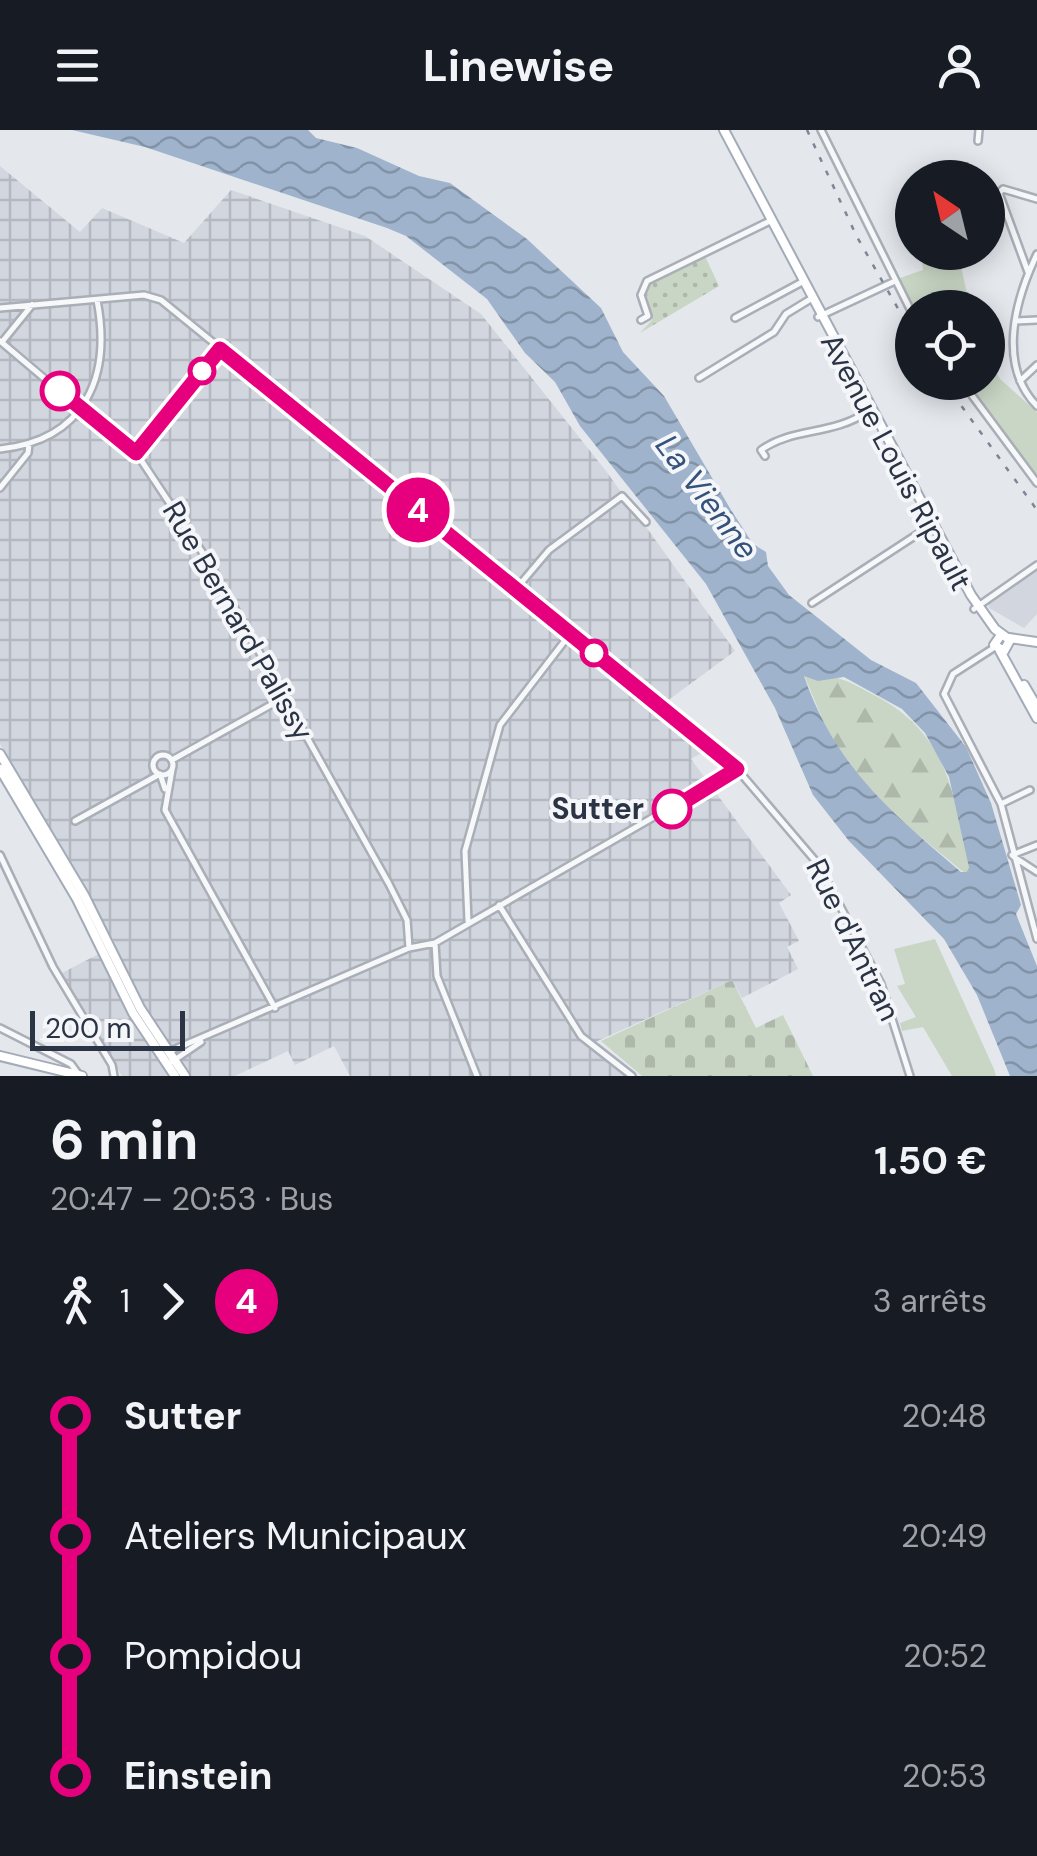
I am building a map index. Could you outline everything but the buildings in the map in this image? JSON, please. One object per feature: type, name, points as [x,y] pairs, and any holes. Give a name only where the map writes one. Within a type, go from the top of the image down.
[{"type":"main road","name":"Avenue Louis Ripault","points":[[721,130],[975,607]]},
{"type":"main road","name":"Avenue Louis Ripault","points":[[802,282],[820,316]]},
{"type":"main road","name":"Avenue Louis Ripault","points":[[870,410],[975,607],[1003,643]]},
{"type":"main road","points":[[1003,643],[1022,639],[1037,642]]},
{"type":"main road","points":[[1003,643],[1037,707]]},
{"type":"main road","points":[[1003,643],[1037,718]]},
{"type":"main road","points":[[0,754],[77,882],[171,1066]]},
{"type":"main road","points":[[0,769],[77,899],[127,1002],[171,1066],[185,1076]]},
{"type":"main road","points":[[0,1056],[80,1076]]},
{"type":"street","points":[[821,130],[899,290]]},
{"type":"street","points":[[978,141],[980,130]]},
{"type":"street","points":[[1028,272],[1000,200],[1000,190],[1037,199]]},
{"type":"street","points":[[641,320],[648,316],[642,296],[647,281],[693,255],[770,222]]},
{"type":"street","points":[[1037,254],[1015,321],[1020,381],[1037,406]]},
{"type":"street","points":[[820,316],[894,281]]},
{"type":"street","points":[[735,318],[802,282]]},
{"type":"street","name":"Rue d'Antran","points":[[0,308],[156,297],[737,769],[818,864],[881,984],[910,1076]]},
{"type":"street","points":[[0,449],[29,444],[63,426],[81,408],[95,383],[103,354],[96,300]]},
{"type":"street","points":[[700,378],[774,332],[786,314],[810,300]]},
{"type":"street","points":[[0,343],[32,305]]},
{"type":"street","points":[[1015,321],[1037,320]]},
{"type":"street","name":"Rue Bernard Palissy","points":[[0,343],[136,453],[200,548],[402,907],[409,948]]},
{"type":"street","points":[[136,453],[220,349]]},
{"type":"street","points":[[1020,381],[1037,365]]},
{"type":"street","points":[[975,400],[1037,483]]},
{"type":"street","points":[[764,456],[761,450],[779,438],[837,429],[870,410]]},
{"type":"street","points":[[0,488],[28,453],[29,444]]},
{"type":"street","points":[[516,589],[549,550],[622,496],[646,522]]},
{"type":"street","points":[[812,603],[930,526]]},
{"type":"street","points":[[975,607],[1037,564]]},
{"type":"street","points":[[468,922],[463,898],[464,850],[500,725],[570,634]]},
{"type":"street","points":[[1003,643],[953,674],[945,689],[948,706],[973,744],[1001,804],[1036,934]]},
{"type":"street","points":[[172,760],[285,697]]},
{"type":"street","points":[[166,792],[154,767],[156,758],[165,755],[172,760]]},
{"type":"street","points":[[172,760],[164,810],[275,1008]]},
{"type":"street","points":[[171,1066],[205,1039],[409,948],[435,943],[737,769]]},
{"type":"street","points":[[76,821],[172,770]]},
{"type":"street","points":[[1001,804],[1030,790]]},
{"type":"street","points":[[1012,855],[1037,845]]},
{"type":"street","points":[[0,855],[52,967],[112,1064],[114,1076]]},
{"type":"street","points":[[1012,855],[1037,872]]},
{"type":"street","points":[[500,905],[577,1032],[632,1076]]},
{"type":"street","points":[[435,943],[438,976],[478,1076]]},
{"type":"street","points":[[0,1028],[71,1064],[80,1076]]},
{"type":"street","points":[[171,1066],[205,1039]]},
{"type":"shaded area","points":[[0,166],[80,232],[102,208],[184,243],[231,190],[365,236],[481,314],[606,471],[735,651],[663,704],[707,750],[691,759],[791,895],[779,903],[799,941],[787,947],[798,969],[742,998],[732,980],[591,1044],[634,1076],[350,1076],[334,1046],[295,1065],[288,1051],[235,1076],[122,1076],[60,974],[116,945],[0,744]]},
{"type":"shaded area","points":[[1037,567],[1037,614],[1024,628],[989,608],[989,602]]},
{"type":"green space","points":[[704,254],[719,286],[640,333],[652,320],[645,300],[648,285]]},
{"type":"green space","points":[[923,270],[962,270],[966,290],[903,290],[897,279]]},
{"type":"green space","points":[[1005,383],[1037,412],[1037,475],[980,400],[1005,400]]},
{"type":"green space","points":[[804,675],[849,682],[901,712],[920,729],[934,749],[953,793],[971,871],[967,875],[878,802],[832,742]]},
{"type":"green space","points":[[935,939],[996,1076],[952,1076],[923,1027],[902,1031],[900,1023],[916,1017],[897,986],[905,984],[894,949]]},
{"type":"green space","points":[[732,980],[756,1028],[783,1015],[813,1076],[642,1076],[601,1041]]},
{"type":"water","name":"La Vienne","points":[[72,130],[308,130],[316,138],[357,148],[419,176],[450,183],[527,239],[601,308],[623,352],[664,396],[731,510],[753,544],[766,552],[768,566],[789,595],[871,660],[916,683],[966,747],[991,803],[1021,905],[1016,914],[1037,966],[1037,1076],[1010,1076],[977,995],[944,939],[849,841],[813,795],[775,708],[706,584],[580,426],[555,382],[525,353],[487,299],[406,236],[145,147]],"holes":[[[804,676],[818,681],[844,677],[902,709],[925,733],[949,777],[970,872],[961,872],[868,786],[832,737]]]},
{"type":"railway","points":[[807,130],[857,237],[895,303]]},
{"type":"railway","points":[[957,400],[1037,510]]},
{"type":"bus line","name":"4","points":[[60,391],[136,453],[220,349],[737,769],[672,809]]},
{"type":"place","name":"Sutter","points":[[672,809]]}]
